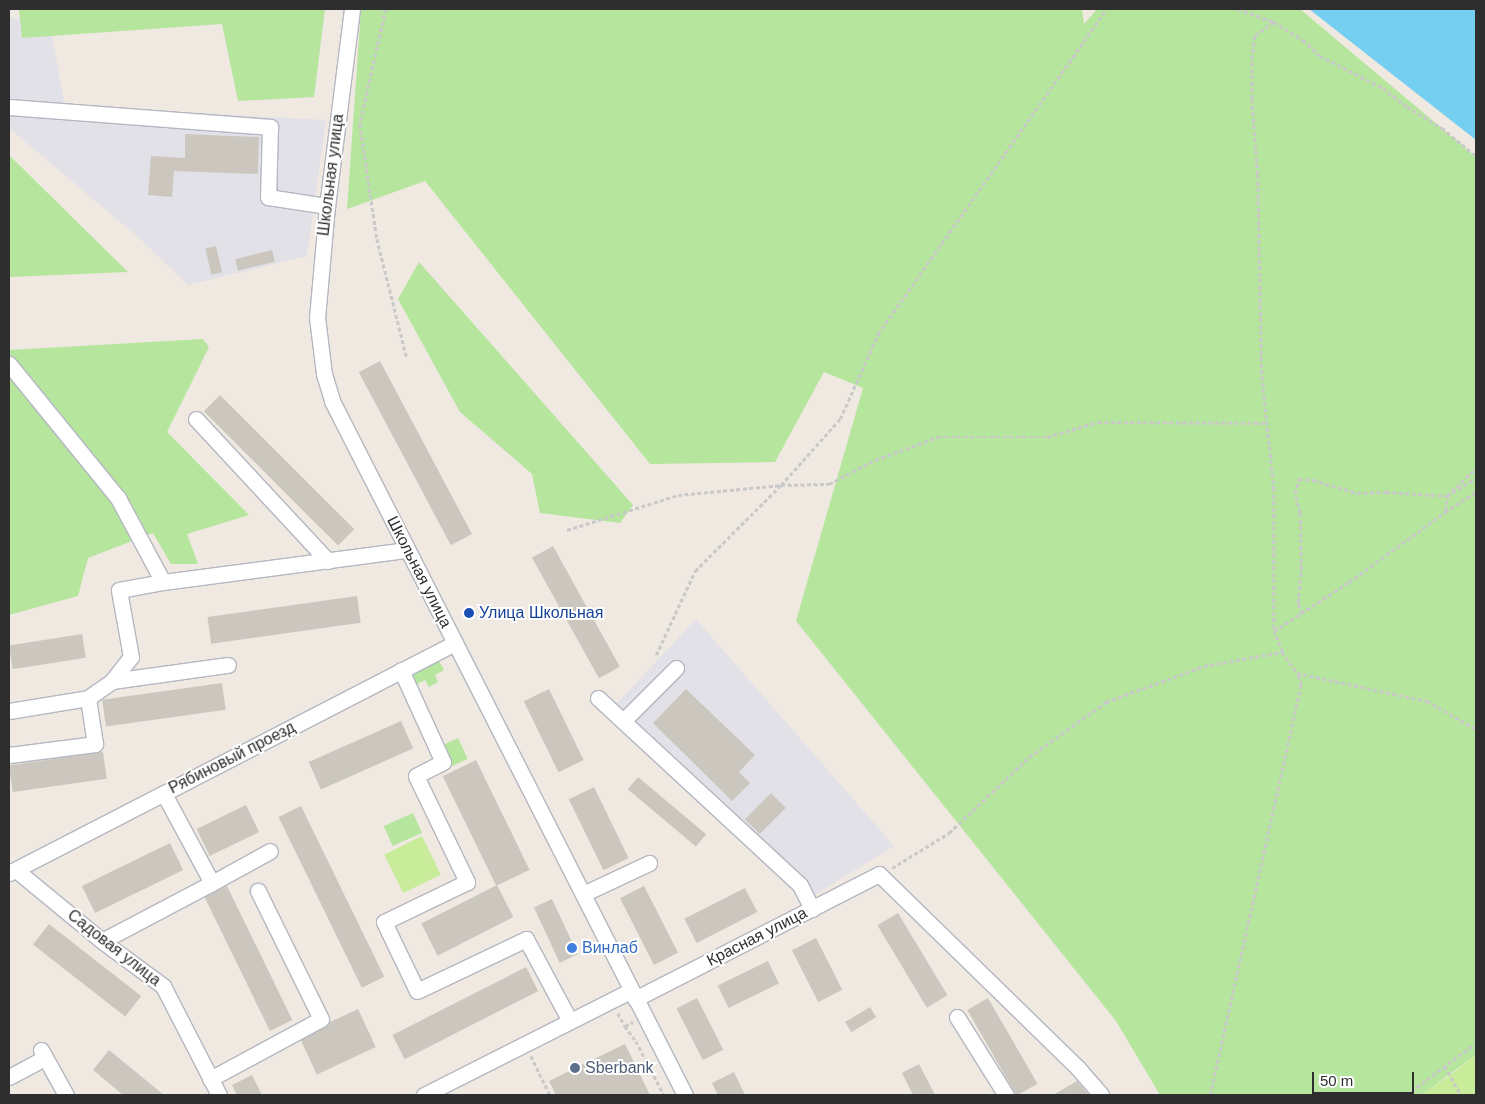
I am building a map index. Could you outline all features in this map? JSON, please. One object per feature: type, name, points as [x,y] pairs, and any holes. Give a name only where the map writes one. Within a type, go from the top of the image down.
[{"type":"street","name":"Школьная улица","points":[[352,9],[327,206],[317,318],[324,374],[332,401],[685,1095]]},
{"type":"street","points":[[10,107],[270,127],[268,197],[327,206]]},
{"type":"street","points":[[9,364],[118,498],[164,582]]},
{"type":"street","points":[[196,419],[328,561]]},
{"type":"street","points":[[9,711],[88,698],[112,681],[131,656],[119,590],[164,582],[407,550]]},
{"type":"street","name":"Рябиновый проезд","points":[[13,872],[401,670],[455,644]]},
{"type":"street","points":[[112,681],[228,665]]},
{"type":"street","points":[[622,721],[676,668]]},
{"type":"street","points":[[401,670],[444,762],[416,776],[467,882],[384,922],[417,991],[526,939],[570,1020]]},
{"type":"street","points":[[9,756],[94,744],[88,698]]},
{"type":"street","points":[[598,698],[800,885],[812,908]]},
{"type":"street","points":[[164,794],[212,883]]},
{"type":"street","points":[[102,941],[270,851]]},
{"type":"street","points":[[583,894],[649,863]]},
{"type":"street","name":"Садовая улица","points":[[13,872],[164,986],[219,1095]]},
{"type":"street","name":"Красная улица","points":[[424,1095],[570,1020],[633,995],[879,874],[1077,1067],[1101,1095]]},
{"type":"street","points":[[210,1079],[320,1019],[258,891]]},
{"type":"street","points":[[957,1017],[1006,1095]]},
{"type":"street","points":[[9,1077],[39,1056],[66,1095]]},
{"type":"path","points":[[386,9],[360,124],[377,240],[407,358]]},
{"type":"path","points":[[656,655],[694,571],[781,485],[840,419],[878,334],[1106,9]]},
{"type":"path","points":[[1238,9],[1274,22],[1303,40],[1320,56],[1383,88],[1407,107],[1442,128],[1476,156]]},
{"type":"path","points":[[1210,1095],[1301,685],[1298,673],[1282,652],[1274,632],[1274,488],[1262,376],[1258,175],[1252,62],[1255,36],[1274,22]]},
{"type":"path","points":[[566,530],[678,495],[781,485],[829,484],[875,460],[938,437],[1047,437],[1098,422],[1266,423]]},
{"type":"path","points":[[1445,512],[1447,496],[1476,468]]},
{"type":"path","points":[[1301,614],[1298,603],[1302,569],[1300,513],[1296,494],[1300,479],[1312,480],[1357,493],[1386,492],[1447,496],[1476,478]]},
{"type":"path","points":[[1274,632],[1349,582],[1445,512],[1476,492]]},
{"type":"path","points":[[906,861],[949,833],[1029,757],[1106,702],[1204,666],[1282,652]]},
{"type":"path","points":[[1298,673],[1427,701],[1476,729]]},
{"type":"path","points":[[625,1026],[636,1041],[664,1095]]},
{"type":"path","points":[[1406,1095],[1476,1043]]},
{"type":"path","points":[[525,1044],[550,1095]]},
{"type":"path","points":[[1445,1066],[1461,1095]]},
{"type":"shaded area","points":[[9,18],[49,19],[65,106],[326,120],[307,256],[188,285],[138,237],[9,128]]},
{"type":"shaded area","points":[[696,619],[894,846],[810,898],[607,714]]},
{"type":"green space","points":[[19,9],[325,9],[314,97],[238,101],[222,24],[22,38]]},
{"type":"green space","points":[[361,9],[1082,9],[1084,24],[1097,9],[1300,9],[1476,157],[1476,1055],[1421,1095],[1160,1095],[1116,1021],[796,621],[863,388],[824,372],[775,462],[650,464],[425,181],[347,209]]},
{"type":"green space","points":[[9,155],[128,272],[9,277]]},
{"type":"green space","points":[[419,262],[633,505],[620,523],[540,513],[532,474],[460,412],[398,299]]},
{"type":"green space","points":[[203,339],[209,347],[167,432],[249,515],[187,534],[198,564],[171,564],[153,533],[88,558],[78,596],[9,615],[9,350]]},
{"type":"green space","points":[[439,661],[444,670],[435,675],[438,682],[429,687],[425,680],[415,685],[410,676]]},
{"type":"green space","points":[[458,738],[468,759],[451,766],[442,746]]},
{"type":"green space","points":[[413,813],[422,833],[393,846],[384,826]]},
{"type":"green space","points":[[422,836],[441,875],[403,893],[384,854]]},
{"type":"green space","points":[[1476,1055],[1476,1095],[1421,1095],[1450,1075]]},
{"type":"water","points":[[1309,9],[1476,9],[1476,140]]},
{"type":"building","points":[[185,134],[259,137],[258,174],[174,171],[172,197],[148,195],[151,156],[185,158]]},
{"type":"building","points":[[216,246],[222,272],[211,275],[205,248]]},
{"type":"building","points":[[272,250],[275,262],[238,271],[235,259]]},
{"type":"building","points":[[380,361],[472,534],[451,545],[359,372]]},
{"type":"building","points":[[220,395],[354,529],[338,546],[204,411]]},
{"type":"building","points":[[553,546],[620,667],[599,678],[532,558]]},
{"type":"building","points":[[357,596],[361,623],[211,644],[207,617]]},
{"type":"building","points":[[82,634],[86,658],[13,669],[9,646]]},
{"type":"building","points":[[222,683],[226,710],[106,727],[102,700]]},
{"type":"building","points":[[549,689],[584,760],[558,772],[524,701]]},
{"type":"building","points":[[686,689],[755,755],[739,772],[750,783],[732,801],[653,723]]},
{"type":"building","points":[[401,721],[413,748],[321,789],[309,762]]},
{"type":"building","points":[[103,752],[107,779],[13,792],[9,765]]},
{"type":"building","points":[[476,760],[529,870],[496,886],[443,776]]},
{"type":"building","points":[[638,777],[706,834],[696,846],[628,789]]},
{"type":"building","points":[[594,787],[629,858],[603,870],[569,799]]},
{"type":"building","points":[[771,793],[786,808],[760,834],[745,819]]},
{"type":"building","points":[[246,805],[259,832],[210,856],[197,829]]},
{"type":"building","points":[[301,806],[384,977],[362,988],[279,817]]},
{"type":"building","points":[[170,843],[183,870],[95,913],[82,886]]},
{"type":"building","points":[[497,885],[513,917],[438,956],[421,924]]},
{"type":"building","points":[[227,886],[292,1020],[270,1031],[205,897]]},
{"type":"building","points":[[644,886],[678,953],[654,965],[620,898]]},
{"type":"building","points":[[745,888],[757,912],[697,943],[684,919]]},
{"type":"building","points":[[552,899],[578,954],[560,963],[534,907]]},
{"type":"building","points":[[898,913],[947,995],[927,1008],[877,925]]},
{"type":"building","points":[[49,924],[141,996],[125,1017],[33,944]]},
{"type":"building","points":[[816,938],[842,990],[818,1002],[792,950]]},
{"type":"building","points":[[768,961],[779,983],[729,1008],[718,986]]},
{"type":"building","points":[[526,967],[538,991],[405,1059],[392,1035]]},
{"type":"building","points":[[697,998],[723,1050],[703,1060],[677,1008]]},
{"type":"building","points":[[988,998],[1038,1084],[1016,1095],[967,1010]]},
{"type":"building","points":[[870,1007],[876,1017],[851,1032],[845,1022]]},
{"type":"building","points":[[358,1009],[376,1047],[317,1075],[299,1036]]},
{"type":"building","points":[[625,1044],[650,1095],[556,1095],[549,1081]]},
{"type":"building","points":[[109,1050],[164,1095],[123,1095],[93,1070]]},
{"type":"building","points":[[919,1064],[935,1095],[913,1095],[902,1073]]},
{"type":"building","points":[[734,1072],[745,1095],[718,1095],[712,1083]]},
{"type":"building","points":[[252,1075],[262,1095],[237,1095],[232,1085]]},
{"type":"building","points":[[1077,1081],[1089,1095],[1053,1095]]},
{"type":"place","name":"Улица Школьная","points":[[469,613]]},
{"type":"place","name":"Винлаб","points":[[572,948]]},
{"type":"place","name":"Sberbank","points":[[575,1068]]}]
